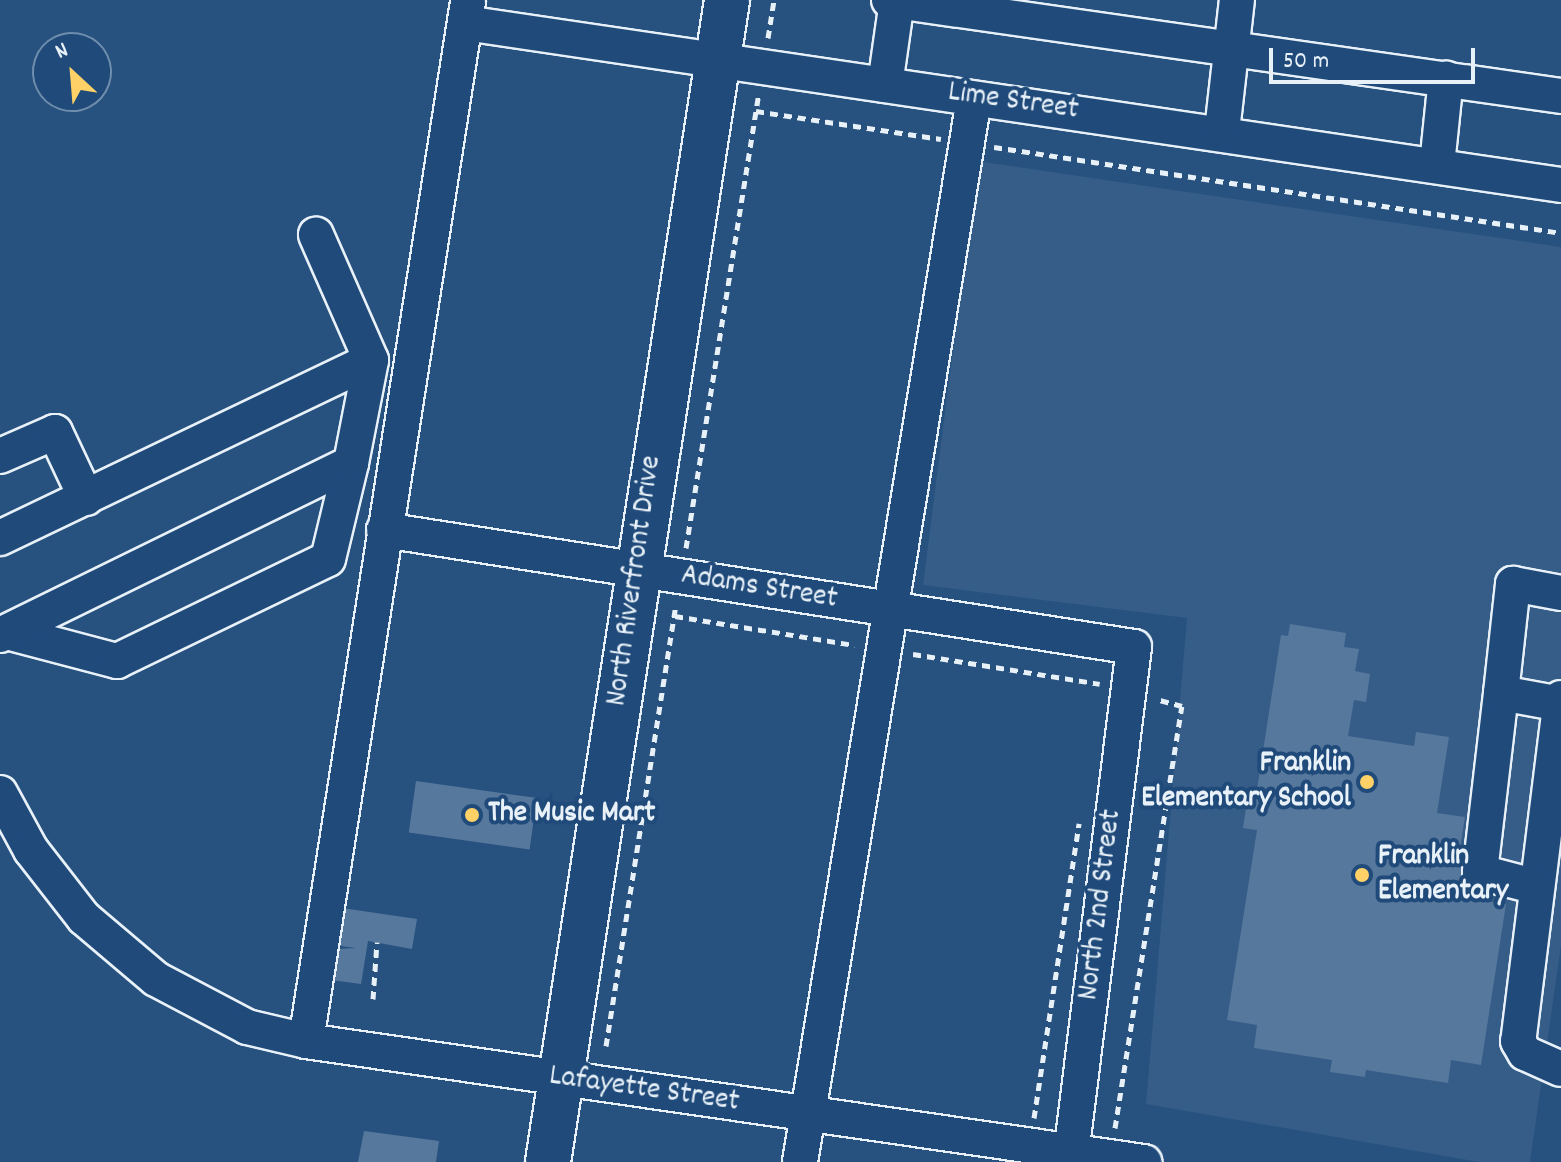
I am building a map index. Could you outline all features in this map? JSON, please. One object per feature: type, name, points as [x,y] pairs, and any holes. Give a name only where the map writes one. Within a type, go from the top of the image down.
[{"type":"main road","name":"North Riverfront Drive","points":[[548,1162],[714,60],[727,0]]},
{"type":"street","points":[[885,85],[893,1],[1238,16],[1446,78],[1561,96]]},
{"type":"street","name":"Lime Street","points":[[467,11],[714,60],[974,99],[1222,131],[1561,185]]},
{"type":"street","points":[[306,1041],[467,11]]},
{"type":"street","points":[[1222,131],[1238,16]]},
{"type":"street","points":[[1437,165],[1446,78]]},
{"type":"street","points":[[800,1162],[974,99]]},
{"type":"street","points":[[4,634],[117,661],[328,559],[371,360],[316,235]]},
{"type":"street","points":[[0,538],[371,360]]},
{"type":"street","points":[[0,456],[55,432],[86,498]]},
{"type":"street","points":[[4,634],[351,463]]},
{"type":"street","name":"Adams Street","points":[[384,530],[1134,647]]},
{"type":"street","points":[[1537,887],[1480,872],[1513,584],[1561,593]]},
{"type":"street","name":"North 2nd Street","points":[[1070,1156],[1108,691],[1134,647]]},
{"type":"street","points":[[1501,693],[1561,704]]},
{"type":"street","points":[[1561,698],[1518,1041],[1525,1053],[1561,1069]]},
{"type":"street","name":"Lafayette Street","points":[[0,793],[62,894],[156,979],[247,1027],[306,1041],[1030,1145],[1070,1156],[1144,1162]]},
{"type":"path","points":[[606,1046],[774,0]]},
{"type":"path","points":[[756,111],[1561,233]]},
{"type":"path","points":[[675,616],[885,650],[1182,706],[1111,1157]]},
{"type":"path","points":[[1030,1145],[1081,810]]},
{"type":"path","points":[[373,999],[377,942]]},
{"type":"path","points":[[362,980],[372,982]]},
{"type":"shaded area","name":"Franklin Elementary School","points":[[977,161],[1561,247],[1561,946],[1530,1162],[1479,1162],[1146,1104],[1187,618],[923,585]]},
{"type":"building","name":"Franklin Elementary","points":[[1290,624],[1346,633],[1344,647],[1359,649],[1355,671],[1370,674],[1366,702],[1354,700],[1348,736],[1414,746],[1416,732],[1449,737],[1437,813],[1465,817],[1460,848],[1477,851],[1470,899],[1506,904],[1481,1065],[1451,1060],[1448,1083],[1366,1070],[1365,1077],[1330,1072],[1332,1060],[1254,1048],[1257,1025],[1227,1020],[1257,830],[1243,828],[1246,808],[1254,809],[1281,635],[1288,636]]},
{"type":"building","name":"The Music Mart","points":[[416,781],[537,798],[530,849],[409,832]]},
{"type":"building","points":[[342,908],[417,919],[412,949],[368,941],[361,984],[331,980],[336,949],[356,948],[333,945]]},
{"type":"building","points":[[364,1131],[439,1141],[436,1162],[358,1162]]},
{"type":"place","name":"Franklin Elementary School","points":[[1367,782]]},
{"type":"place","name":"The Music Mart","points":[[472,815]]},
{"type":"place","name":"Franklin Elementary","points":[[1362,875]]}]
